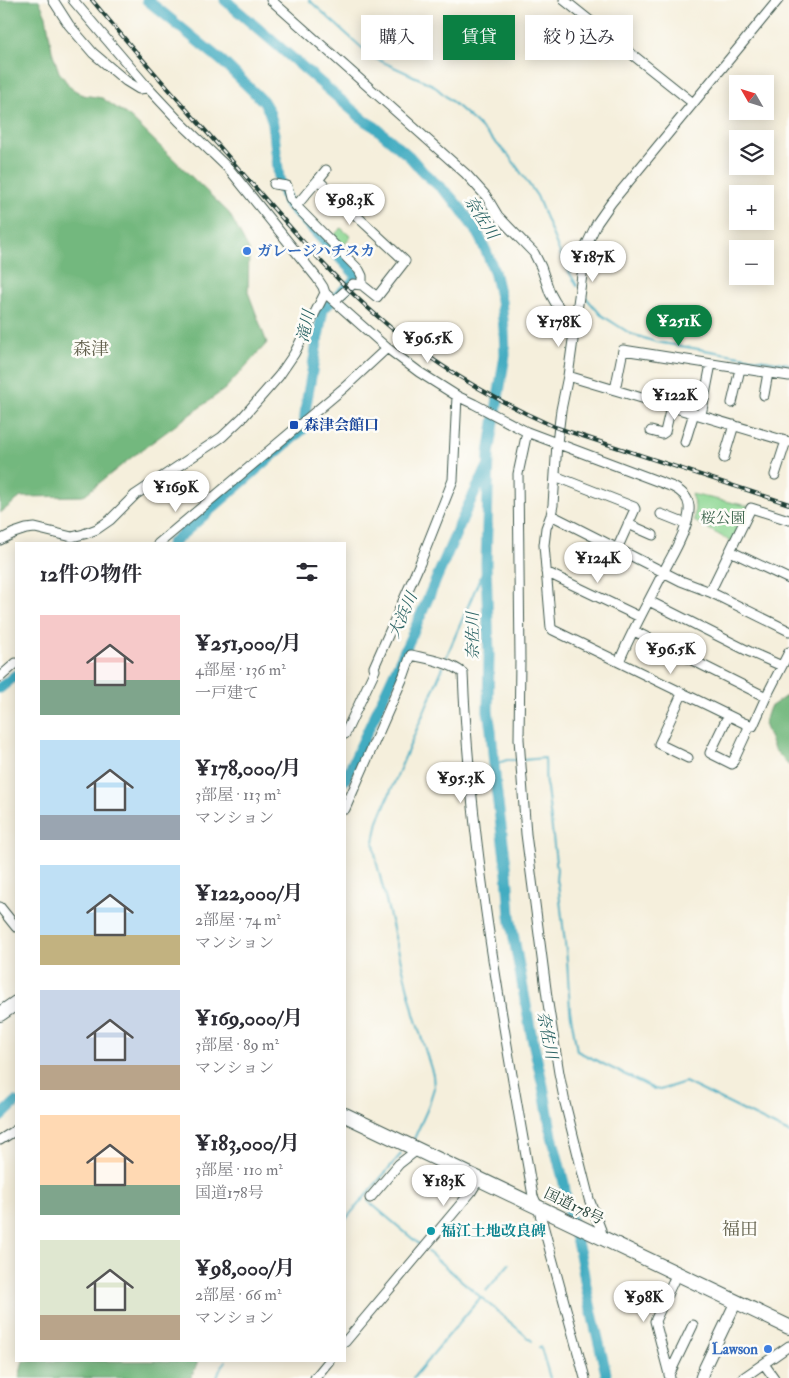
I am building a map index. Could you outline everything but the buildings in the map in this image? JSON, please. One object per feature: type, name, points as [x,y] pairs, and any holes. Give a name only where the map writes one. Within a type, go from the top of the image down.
[{"type":"highway","points":[[0,1014],[15,1004]]},
{"type":"highway","name":"国道178号","points":[[346,1115],[789,1328]]},
{"type":"main road","points":[[701,1378],[736,1302]]},
{"type":"street","points":[[53,0],[69,25],[93,53],[126,81],[139,89],[148,88]]},
{"type":"street","points":[[73,0],[148,88],[230,170],[317,278],[325,293],[386,348],[419,372],[458,396],[527,432],[681,491],[689,506],[686,524],[619,662]]},
{"type":"street","points":[[271,0],[466,174],[486,196],[498,216],[534,253],[550,293],[566,317],[575,320]]},
{"type":"street","points":[[564,0],[693,103]]},
{"type":"street","points":[[778,0],[611,203],[597,223],[586,246],[568,376],[561,410],[551,516],[546,528],[544,545],[551,628],[553,630],[728,716],[753,726],[789,652]]},
{"type":"street","points":[[108,66],[120,55]]},
{"type":"street","points":[[296,206],[326,170]]},
{"type":"street","points":[[318,180],[405,260],[376,297],[362,285],[353,284],[334,301]]},
{"type":"street","points":[[274,184],[287,186],[290,198],[296,206],[359,270],[362,276],[362,285]]},
{"type":"street","points":[[0,540],[26,529],[35,528],[72,537],[97,529],[110,520],[135,495],[222,437],[243,417],[279,376],[294,354],[325,293]]},
{"type":"street","points":[[160,542],[345,387],[386,348]]},
{"type":"street","points":[[615,390],[623,350],[789,376]]},
{"type":"street","points":[[685,442],[698,414],[711,364]]},
{"type":"street","points":[[732,403],[740,369]]},
{"type":"street","points":[[764,395],[768,373]]},
{"type":"street","points":[[568,376],[788,441],[775,475]]},
{"type":"street","points":[[346,732],[375,670],[374,667],[420,563],[453,480],[458,396]]},
{"type":"street","points":[[651,430],[662,434],[664,432],[671,407]]},
{"type":"street","points":[[724,458],[734,425]]},
{"type":"street","points":[[527,432],[518,474],[519,739],[526,834],[559,1073],[589,1200],[601,1230],[599,1236]]},
{"type":"street","points":[[555,476],[634,507],[635,510],[617,549]]},
{"type":"street","points":[[710,592],[751,508],[789,520]]},
{"type":"street","points":[[661,514],[686,524]]},
{"type":"street","points":[[551,516],[681,581],[710,592],[789,631]]},
{"type":"street","points":[[628,524],[652,535]]},
{"type":"street","points":[[730,551],[789,579]]},
{"type":"street","points":[[546,572],[640,618]]},
{"type":"street","points":[[649,601],[782,666]]},
{"type":"street","points":[[634,631],[766,697]]},
{"type":"street","points":[[346,807],[411,655],[430,659],[456,668],[463,673],[468,752],[481,872],[492,953],[533,1196],[541,1208],[585,1378]]},
{"type":"street","points":[[0,677],[15,664]]},
{"type":"street","points":[[682,694],[659,744],[688,758]]},
{"type":"street","points":[[728,716],[710,753],[732,764],[750,725]]},
{"type":"street","points":[[0,908],[15,926]]},
{"type":"street","points":[[0,1140],[15,1131]]},
{"type":"street","points":[[370,1198],[399,1164],[417,1150]]},
{"type":"street","points":[[346,1341],[471,1192],[479,1179]]},
{"type":"street","points":[[669,1377],[655,1321],[677,1273]]},
{"type":"street","points":[[669,1377],[693,1325]]},
{"type":"street","points":[[743,1378],[789,1346]]},
{"type":"street","points":[[315,1378],[328,1362]]},
{"type":"street","points":[[764,1364],[774,1378]]},
{"type":"green space","points":[[0,0],[39,0],[46,16],[52,51],[59,72],[71,88],[83,95],[102,98],[130,117],[229,213],[249,250],[248,292],[267,343],[225,389],[132,457],[83,496],[21,497],[0,513]]},
{"type":"green space","points":[[341,228],[351,237],[343,246],[333,236]]},
{"type":"green space","name":"桜公園","points":[[691,494],[748,506],[732,542],[694,521],[695,506]]},
{"type":"green space","points":[[789,694],[789,766],[774,749],[764,724],[770,707]]},
{"type":"green space","points":[[23,1362],[198,1362],[191,1378],[19,1378]]},
{"type":"waterway","name":"滝川","points":[[147,0],[222,61],[263,101],[269,111],[273,124],[279,178],[287,202],[355,274],[355,280],[323,309],[306,405],[304,428],[173,542]]},
{"type":"waterway","name":"奈佐川","points":[[225,0],[365,121],[375,127],[410,157],[423,172],[449,195],[477,232],[494,271],[501,301],[505,355],[489,454],[486,564],[489,654],[488,711],[507,873],[510,916],[552,1136],[607,1378]]},
{"type":"waterway","points":[[309,0],[372,57],[433,85],[475,122],[510,157],[537,196],[564,263],[577,286]]},
{"type":"waterway","points":[[582,293],[601,315],[631,334],[656,342],[789,364]]},
{"type":"waterway","name":"大浜川","points":[[346,778],[416,626],[467,508],[487,468]]},
{"type":"waterway","points":[[445,660],[486,564]]},
{"type":"waterway","points":[[414,1139],[427,1110],[434,1088],[433,1075],[414,1014],[376,860],[374,842],[378,821],[443,667]]},
{"type":"waterway","name":"滝川","points":[[0,688],[15,676]]},
{"type":"waterway","points":[[523,760],[545,758],[546,782],[557,870],[556,880],[558,883],[567,960],[570,1010],[577,1051],[654,1089],[660,1090],[685,1082],[789,1133]]},
{"type":"waterway","points":[[495,764],[507,760],[518,760]]},
{"type":"waterway","name":"大浜川","points":[[0,1117],[15,1103]]},
{"type":"waterway","points":[[346,1219],[401,1154]]},
{"type":"waterway","points":[[368,1201],[420,1245]]},
{"type":"waterway","points":[[428,1252],[532,1341]]},
{"type":"waterway","points":[[486,1291],[509,1264]]},
{"type":"waterway","points":[[413,1378],[480,1298]]},
{"type":"waterway","points":[[539,1347],[541,1348],[550,1378]]},
{"type":"waterway","points":[[217,1378],[225,1362]]},
{"type":"railway","points":[[92,0],[271,206],[327,267],[366,306],[417,348],[461,378],[507,404],[555,427],[789,504]]},
{"type":"place","name":"ガレージハチスカ","points":[[247,251]]},
{"type":"place","name":"森津会館口","points":[[294,425]]},
{"type":"place","name":"福江土地改良碑","points":[[431,1231]]},
{"type":"place","name":"Lawson","points":[[768,1349]]},
{"type":"district","name":"森津","points":[[91,349]]},
{"type":"district","name":"福田","points":[[740,1229]]}]
